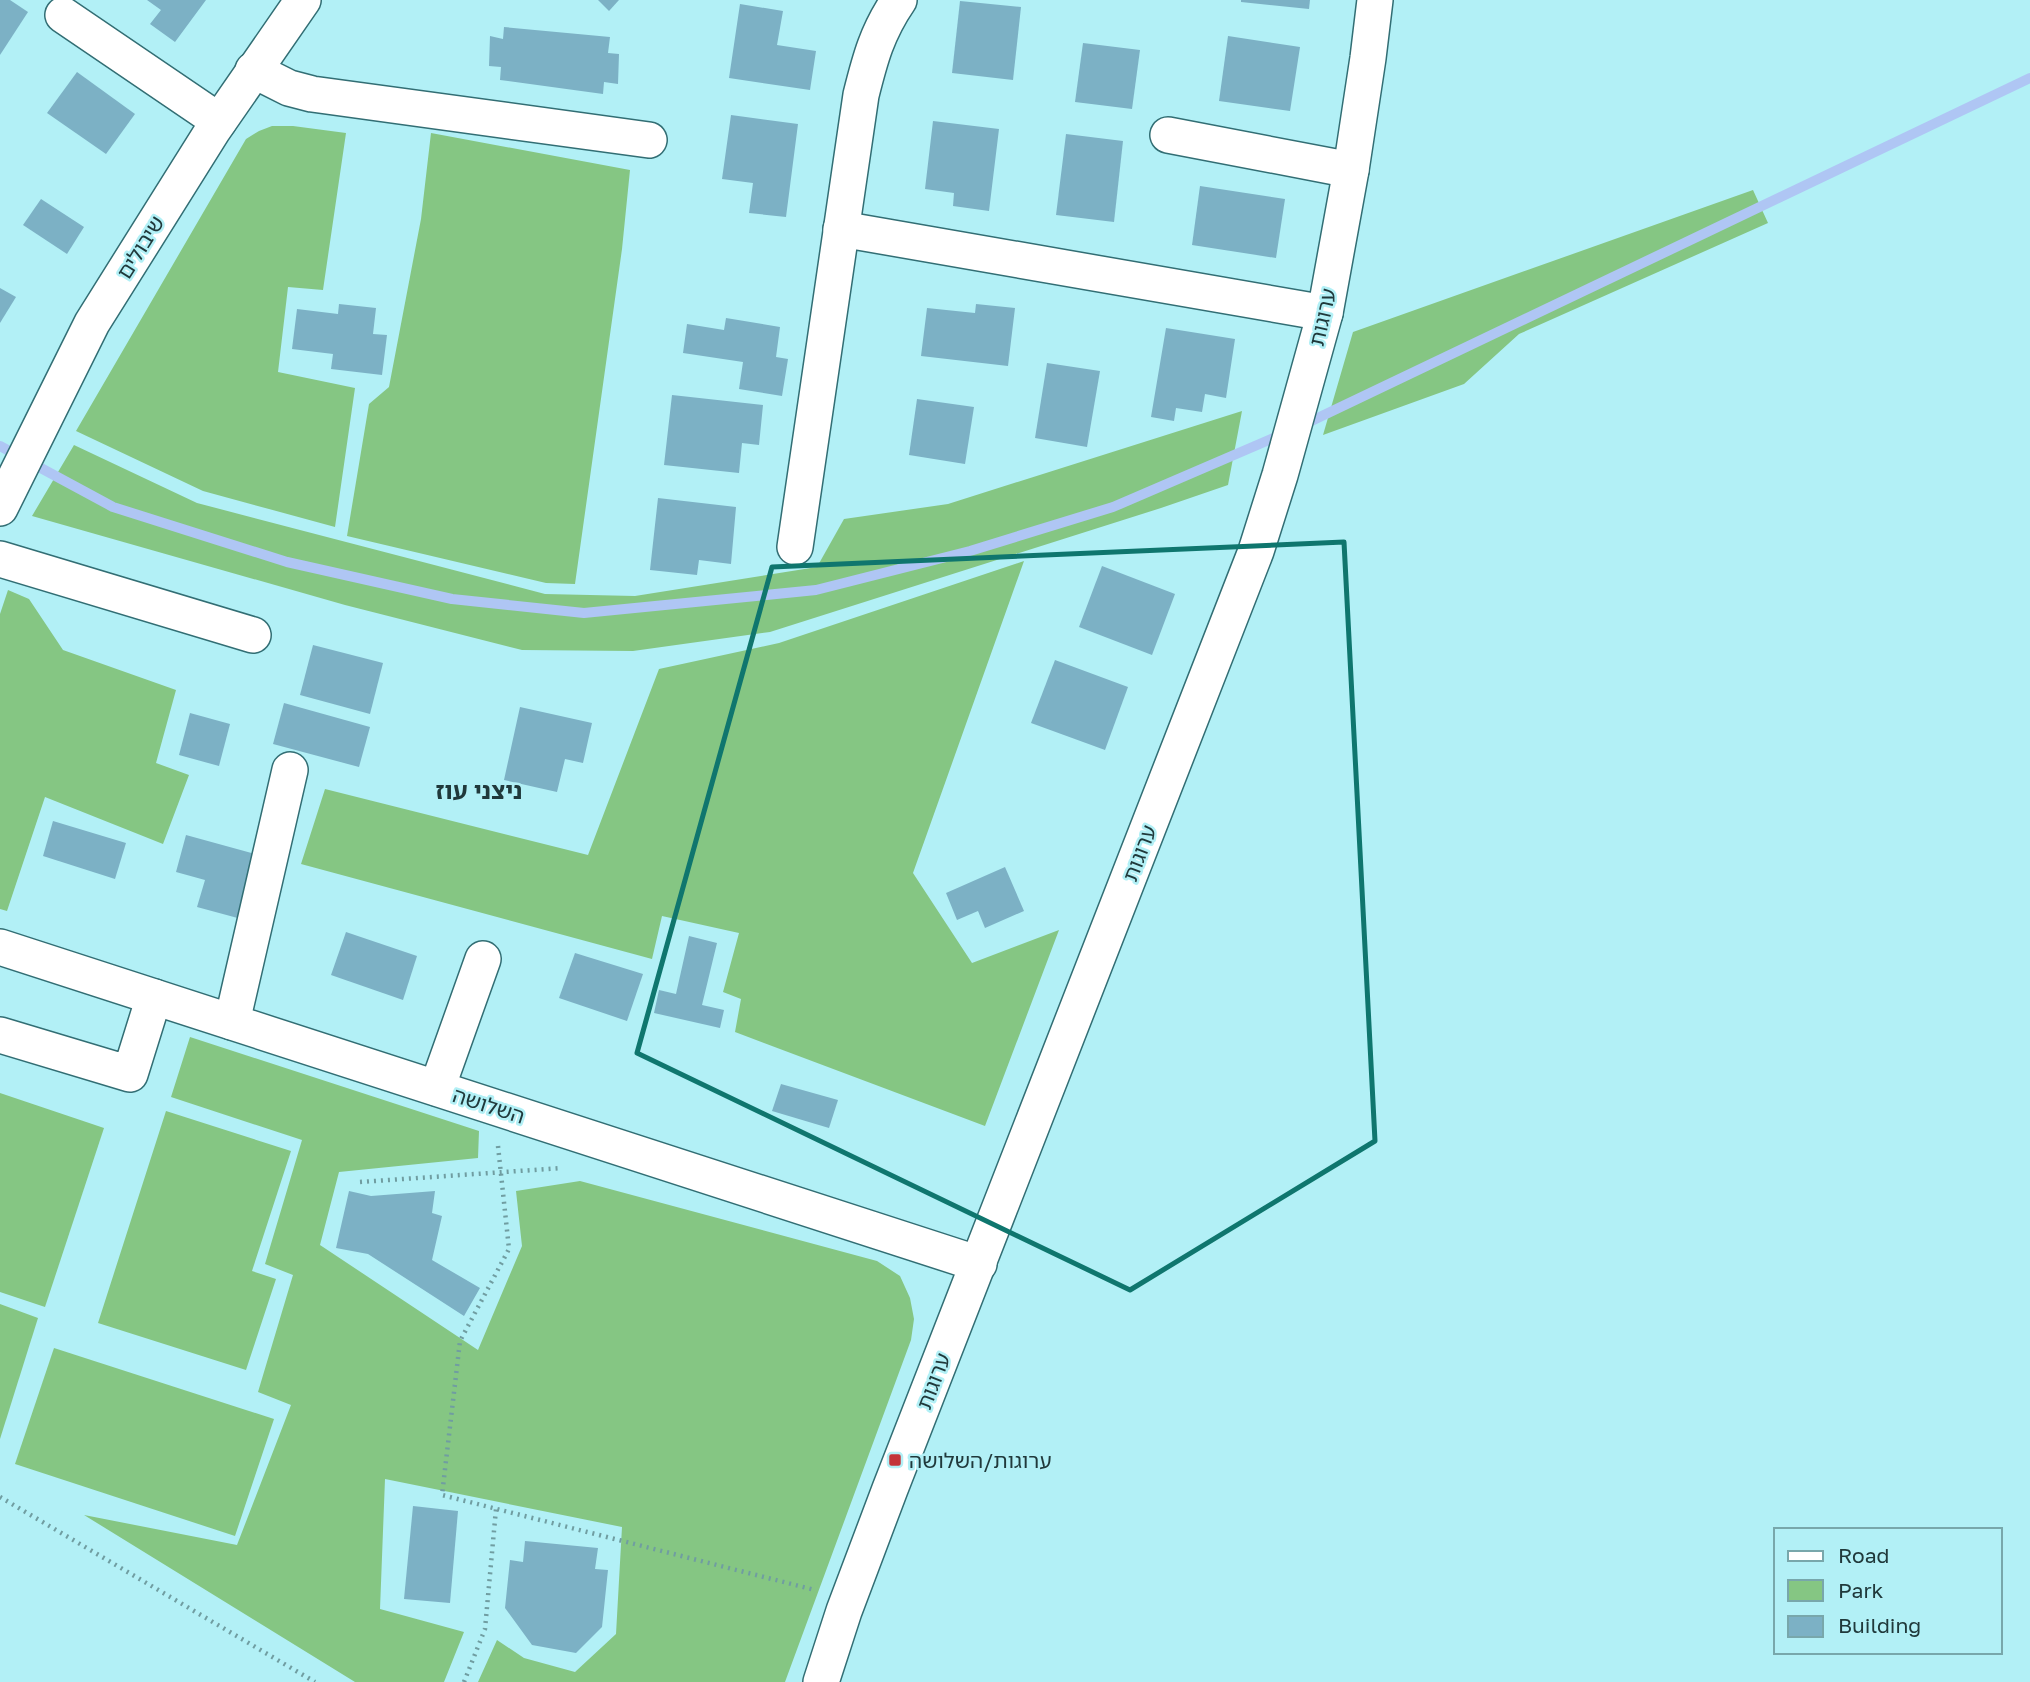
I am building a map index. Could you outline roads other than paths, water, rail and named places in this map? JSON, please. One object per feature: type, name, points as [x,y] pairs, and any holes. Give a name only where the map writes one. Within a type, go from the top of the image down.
[{"type":"street","name":"שיבולים","points":[[0,508],[92,323],[219,121],[303,0]]},
{"type":"street","points":[[795,547],[861,95],[872,52],[884,21],[898,0]]},
{"type":"street","name":"ערוגות","points":[[821,1682],[849,1598],[1256,551],[1284,463],[1325,313],[1351,170],[1375,0]]},
{"type":"street","points":[[63,15],[219,121]]},
{"type":"street","points":[[253,69],[289,88],[312,94],[649,141]]},
{"type":"street","points":[[1168,135],[1351,170]]},
{"type":"street","points":[[841,229],[1325,313]]},
{"type":"street","points":[[0,559],[253,635]]},
{"type":"street","points":[[232,1022],[290,770]]},
{"type":"street","name":"השלושה","points":[[0,947],[979,1264]]},
{"type":"street","points":[[437,1088],[483,959]]},
{"type":"street","points":[[0,1035],[130,1074],[154,997]]},
{"type":"waterway","points":[[1303,425],[2030,78]]},
{"type":"waterway","points":[[0,446],[113,507],[287,562],[452,599],[584,613],[816,590],[970,551],[1113,507],[1285,433]]},
{"type":"place","name":"ערוגות/השלושה","points":[[895,1460]]},
{"type":"district","name":"ניצני עוז","points":[[479,789]]}]
